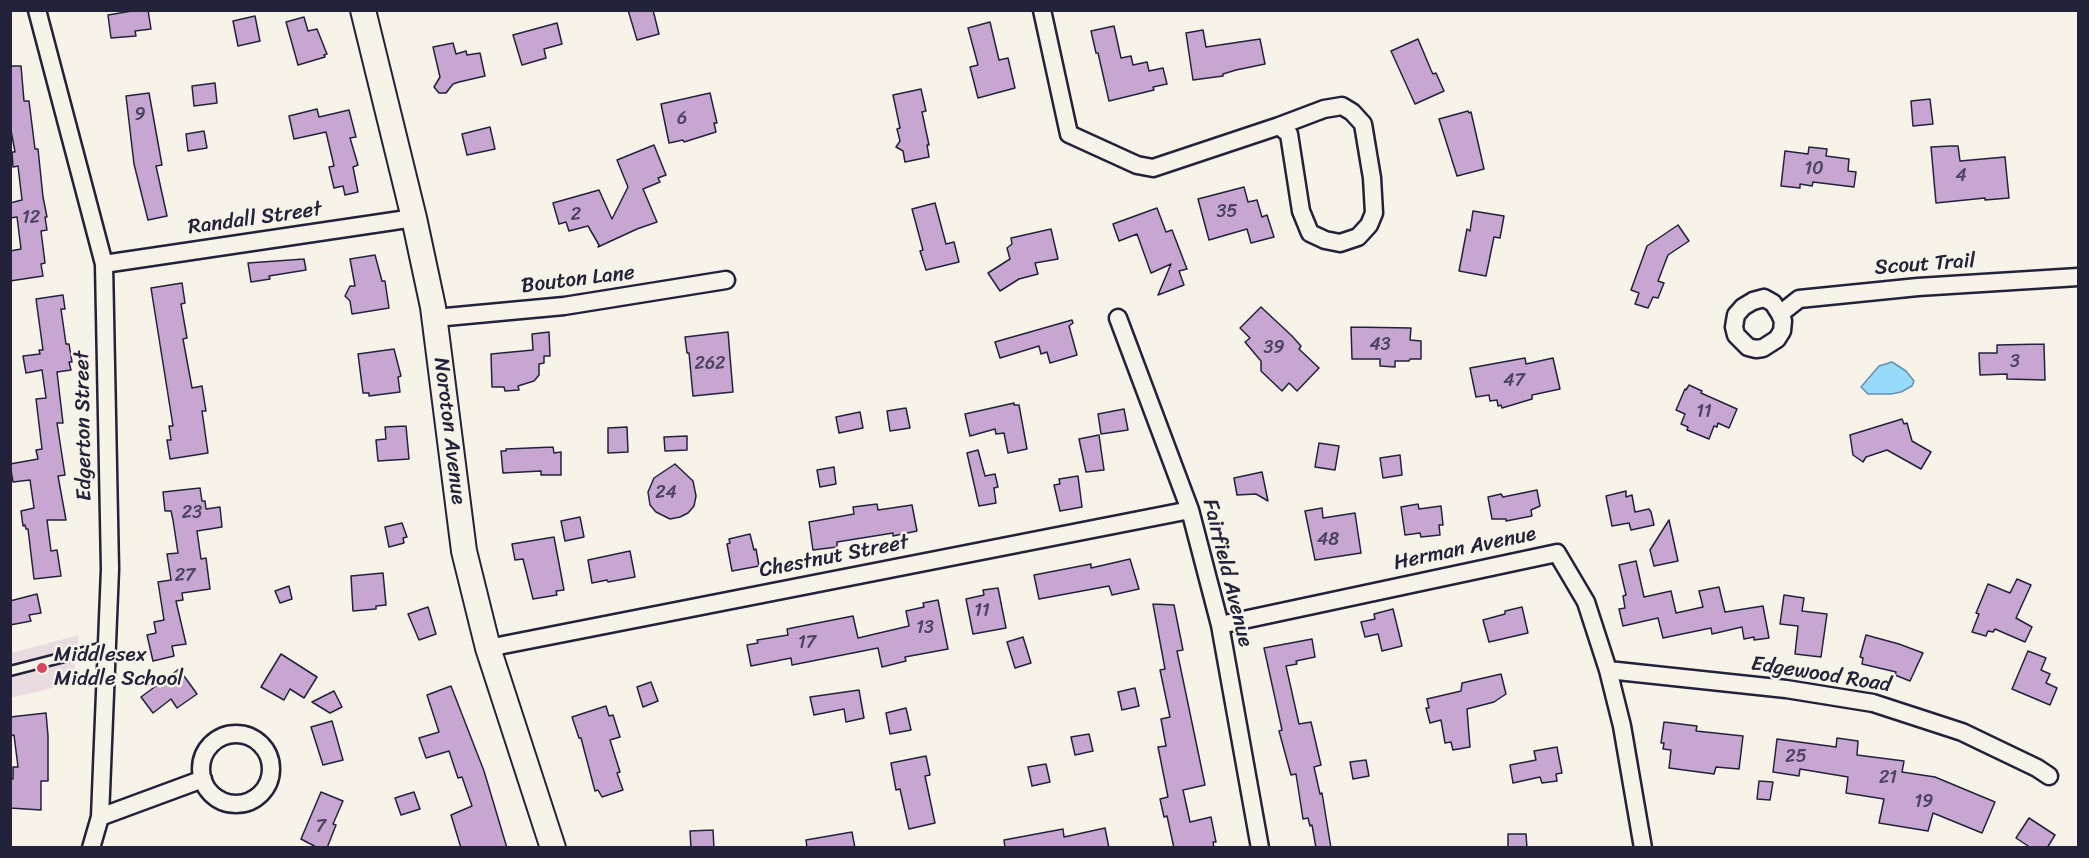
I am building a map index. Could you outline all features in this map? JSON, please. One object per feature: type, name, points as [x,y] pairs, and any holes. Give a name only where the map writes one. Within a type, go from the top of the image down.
[{"type":"main road","name":"Noroton Avenue","points":[[363,10],[414,218],[435,318],[464,551],[488,648],[553,848]]},
{"type":"street","name":"Edgerton Street","points":[[37,10],[104,264],[110,569],[100,817],[91,848]]},
{"type":"street","points":[[1042,10],[1069,135],[1137,165],[1153,168],[1324,110],[1342,106],[1352,112],[1363,124],[1372,178],[1374,213],[1369,225],[1358,237],[1340,243],[1325,240],[1310,233],[1301,211],[1289,134],[1279,126]]},
{"type":"street","name":"Randall Street","points":[[104,264],[414,218]]},
{"type":"street","name":"Scout Trail","points":[[1780,314],[1799,299],[1918,287],[2079,278]]},
{"type":"street","name":"Bouton Lane","points":[[435,318],[564,306],[726,280]]},
{"type":"street","name":"Fairfield Avenue","points":[[1118,318],[1190,510],[1220,625],[1260,848]]},
{"type":"street","name":"Chestnut Street","points":[[488,648],[1190,510]]},
{"type":"street","name":"Herman Avenue","points":[[1220,625],[1557,553],[1586,602],[1608,670],[1622,726],[1643,848]]},
{"type":"street","name":"Edgewood Road","points":[[1608,670],[1786,689],[1873,703],[1962,732],[2049,776]]},
{"type":"street","points":[[239,734],[252,738],[263,746],[270,758],[271,772],[268,785],[259,795],[247,802],[233,803],[220,800],[210,791],[203,779],[201,766],[205,753],[214,742],[226,735],[239,734]]},
{"type":"street","points":[[100,817],[203,779]]},
{"type":"lane","points":[[10,671],[107,646]]},
{"type":"shaded area","name":"Middlesex Middle School","points":[[79,635],[72,683],[11,698],[11,653]]},
{"type":"water","points":[[1892,362],[1906,371],[1914,381],[1912,386],[1891,394],[1868,394],[1861,387],[1879,366]]},
{"type":"building","points":[[148,10],[151,29],[135,31],[136,36],[111,38],[108,15]]},
{"type":"building","points":[[628,10],[653,10],[659,34],[637,40]]},
{"type":"building","points":[[255,16],[260,41],[238,46],[233,21]]},
{"type":"building","points":[[304,17],[308,31],[317,29],[327,54],[324,55],[325,57],[298,65],[286,22]]},
{"type":"building","points":[[990,22],[999,60],[1008,58],[1015,88],[978,98],[970,67],[978,65],[968,28]]},
{"type":"building","points":[[557,23],[562,44],[544,49],[546,58],[522,65],[513,35]]},
{"type":"building","points":[[1114,26],[1121,58],[1131,56],[1133,65],[1147,62],[1149,71],[1163,68],[1167,84],[1153,87],[1154,90],[1109,101],[1091,31]]},
{"type":"building","points":[[1203,30],[1206,47],[1260,39],[1265,64],[1236,70],[1223,74],[1223,76],[1193,80],[1186,33]]},
{"type":"building","points":[[1418,39],[1433,74],[1436,73],[1444,91],[1415,104],[1391,51]]},
{"type":"building","points":[[453,43],[456,54],[466,51],[467,55],[480,53],[485,76],[453,84],[446,93],[439,93],[434,87],[440,77],[433,47]]},
{"type":"building","points":[[10,66],[21,66],[24,101],[29,101],[35,149],[38,149],[47,230],[41,231],[45,263],[41,264],[43,276],[10,281],[10,251],[21,249],[17,217],[10,218],[10,203],[22,200],[18,166],[13,167],[12,152],[15,152],[10,125]]},
{"type":"building","points":[[215,83],[217,103],[194,106],[192,86]]},
{"type":"building","points":[[921,89],[926,111],[922,112],[929,145],[927,145],[929,157],[905,162],[903,151],[896,147],[900,141],[897,129],[900,128],[893,95]]},
{"type":"building","points":[[149,93],[162,165],[156,166],[167,216],[148,220],[134,164],[126,96]]},
{"type":"building","points":[[710,93],[717,123],[714,123],[716,132],[684,142],[683,140],[669,143],[661,104]]},
{"type":"building","points":[[1930,99],[1933,124],[1913,126],[1911,101]]},
{"type":"building","points":[[317,109],[319,117],[349,110],[356,137],[350,138],[358,165],[353,167],[358,192],[345,195],[343,186],[334,188],[329,167],[334,166],[326,132],[294,139],[289,116]]},
{"type":"building","points":[[1471,112],[1484,169],[1457,176],[1439,119]]},
{"type":"building","points":[[490,127],[495,149],[467,155],[462,134]]},
{"type":"building","points":[[204,131],[207,148],[188,151],[186,134]]},
{"type":"building","points":[[654,145],[666,175],[658,178],[660,182],[643,189],[657,222],[598,247],[588,226],[569,231],[566,222],[559,224],[553,203],[599,190],[612,219],[628,187],[617,160]]},
{"type":"building","points":[[1958,146],[1960,161],[2005,157],[2009,198],[1936,203],[1931,147]]},
{"type":"building","points":[[1809,147],[1827,149],[1826,156],[1849,159],[1848,171],[1856,172],[1854,187],[1813,182],[1812,186],[1800,184],[1800,188],[1781,186],[1785,151],[1808,154]]},
{"type":"building","points":[[1244,187],[1248,202],[1257,200],[1262,217],[1267,215],[1274,237],[1251,243],[1247,229],[1209,240],[1198,199]]},
{"type":"building","points":[[935,203],[946,244],[954,242],[959,262],[926,270],[912,209]]},
{"type":"building","points":[[1157,208],[1166,232],[1172,230],[1187,269],[1179,271],[1184,285],[1158,295],[1171,264],[1151,273],[1137,234],[1119,241],[1113,224]]},
{"type":"building","points":[[1473,211],[1504,216],[1500,238],[1494,237],[1486,276],[1459,271]]},
{"type":"building","points":[[1678,225],[1689,241],[1668,255],[1658,281],[1664,283],[1658,298],[1653,297],[1648,308],[1635,304],[1639,293],[1631,290],[1647,246]]},
{"type":"building","points":[[1051,229],[1058,259],[1035,263],[1038,274],[1019,279],[1000,291],[988,273],[1010,259],[1007,248],[1012,244],[1011,238]]},
{"type":"building","points":[[375,255],[382,281],[385,281],[389,308],[352,314],[350,301],[345,296],[350,286],[355,286],[350,259]]},
{"type":"building","points":[[304,259],[306,270],[269,276],[270,279],[251,282],[248,263]]},
{"type":"building","points":[[182,283],[185,303],[181,304],[187,338],[183,339],[192,388],[202,386],[206,411],[202,411],[208,453],[170,459],[167,440],[171,440],[169,426],[173,426],[151,288]]},
{"type":"building","points":[[63,295],[65,309],[61,309],[66,344],[69,344],[72,362],[69,362],[71,370],[57,372],[63,423],[57,423],[65,475],[58,476],[66,520],[47,520],[51,551],[57,550],[61,576],[34,579],[28,529],[25,525],[23,526],[21,511],[34,508],[30,480],[13,482],[10,464],[38,459],[36,450],[42,449],[36,399],[46,398],[42,370],[26,373],[23,356],[40,354],[39,350],[43,350],[36,299]]},
{"type":"building","points":[[1261,307],[1292,336],[1301,346],[1299,349],[1319,368],[1297,391],[1289,383],[1282,391],[1261,371],[1261,361],[1245,342],[1250,338],[1240,328]]},
{"type":"building","points":[[1072,320],[1073,323],[1069,326],[1077,355],[1050,363],[1047,352],[1041,354],[1039,346],[1000,358],[995,342]]},
{"type":"building","points":[[1351,327],[1411,328],[1410,340],[1421,341],[1421,359],[1395,361],[1395,367],[1380,366],[1380,359],[1352,359]]},
{"type":"building","points":[[549,332],[550,356],[544,356],[544,363],[539,364],[539,375],[534,381],[518,386],[519,390],[505,391],[504,387],[492,387],[491,354],[533,350],[532,334]]},
{"type":"building","points":[[728,332],[733,392],[693,396],[689,353],[687,353],[685,337]]},
{"type":"building","points":[[2044,344],[2045,380],[2007,379],[2007,374],[1980,375],[1979,353],[1997,353],[1997,345]]},
{"type":"building","points":[[394,349],[401,376],[398,377],[400,392],[369,396],[369,393],[363,393],[358,354]]},
{"type":"building","points":[[1525,358],[1526,364],[1553,358],[1560,389],[1532,395],[1532,399],[1502,408],[1501,405],[1498,406],[1497,400],[1490,401],[1489,395],[1476,397],[1470,368]]},
{"type":"building","points":[[1689,385],[1737,409],[1729,428],[1718,423],[1717,427],[1714,426],[1709,439],[1687,430],[1688,427],[1681,424],[1685,414],[1676,410]]},
{"type":"building","points":[[1014,403],[1014,405],[1019,405],[1027,449],[1008,453],[1004,433],[996,434],[995,429],[970,436],[965,414]]},
{"type":"building","points":[[906,408],[910,428],[890,431],[887,411]]},
{"type":"building","points":[[1124,409],[1128,430],[1101,434],[1098,414]]},
{"type":"building","points":[[860,412],[863,428],[839,433],[836,417]]},
{"type":"building","points":[[1902,419],[1904,424],[1907,423],[1912,441],[1931,452],[1921,469],[1887,450],[1866,457],[1863,462],[1853,455],[1850,435]]},
{"type":"building","points":[[406,426],[409,459],[378,461],[376,440],[386,439],[385,427]]},
{"type":"building","points":[[627,427],[628,452],[608,453],[608,428]]},
{"type":"building","points":[[1099,435],[1104,470],[1086,472],[1079,439]]},
{"type":"building","points":[[687,436],[687,450],[665,451],[664,437]]},
{"type":"building","points":[[1319,443],[1339,446],[1335,470],[1315,467]]},
{"type":"building","points":[[553,447],[554,453],[561,452],[561,475],[541,475],[541,471],[503,473],[501,451]]},
{"type":"building","points":[[978,450],[985,476],[995,474],[998,487],[994,488],[996,503],[979,506],[967,453]]},
{"type":"building","points":[[1400,455],[1402,475],[1383,478],[1380,458]]},
{"type":"building","points":[[675,464],[693,481],[696,496],[694,506],[688,513],[670,519],[656,512],[650,505],[648,492],[654,478]]},
{"type":"building","points":[[834,467],[836,484],[820,487],[817,470]]},
{"type":"building","points":[[1262,472],[1268,501],[1256,494],[1237,495],[1234,478]]},
{"type":"building","points":[[1078,476],[1082,507],[1060,511],[1054,485],[1060,484],[1059,479]]},
{"type":"building","points":[[200,488],[206,509],[220,507],[222,527],[197,531],[201,559],[206,558],[210,589],[182,593],[183,600],[176,601],[186,644],[172,646],[174,656],[153,661],[147,635],[156,633],[154,622],[164,620],[158,582],[171,580],[167,554],[178,553],[171,511],[165,511],[163,492]]},
{"type":"building","points":[[1537,490],[1540,506],[1531,510],[1532,516],[1506,521],[1506,519],[1492,519],[1488,497],[1501,494],[1503,497]]},
{"type":"building","points":[[1626,491],[1626,497],[1632,495],[1635,512],[1649,509],[1654,525],[1631,530],[1629,523],[1612,526],[1606,496]]},
{"type":"building","points":[[877,504],[878,510],[912,505],[917,531],[837,542],[837,547],[813,550],[809,522],[854,514],[853,507]]},
{"type":"building","points":[[1418,504],[1419,509],[1441,506],[1443,525],[1439,525],[1440,535],[1421,537],[1420,533],[1405,535],[1401,507]]},
{"type":"building","points":[[1322,508],[1323,518],[1355,513],[1361,553],[1315,560],[1305,511]]},
{"type":"building","points":[[580,517],[584,537],[565,541],[561,521]]},
{"type":"building","points":[[1669,520],[1678,561],[1654,566],[1650,550]]},
{"type":"building","points":[[402,523],[407,537],[403,538],[404,543],[389,547],[385,527]]},
{"type":"building","points":[[750,534],[759,566],[732,571],[727,544],[730,543],[729,539]]},
{"type":"building","points":[[554,537],[564,590],[556,591],[557,595],[533,599],[523,559],[515,560],[512,544]]},
{"type":"building","points":[[630,551],[635,577],[592,583],[588,560]]},
{"type":"building","points":[[1130,559],[1139,589],[1112,595],[1109,586],[1039,599],[1034,575],[1091,564],[1091,568]]},
{"type":"building","points":[[1636,561],[1644,597],[1671,591],[1676,613],[1703,607],[1699,591],[1719,587],[1725,612],[1763,606],[1769,638],[1744,639],[1742,627],[1712,634],[1711,628],[1663,638],[1658,618],[1623,626],[1619,609],[1625,608],[1623,596],[1626,595],[1619,565]]},
{"type":"building","points":[[383,573],[386,605],[376,606],[376,609],[353,611],[351,576]]},
{"type":"building","points":[[2017,579],[2031,585],[2016,618],[2032,627],[2025,642],[1995,629],[1993,632],[1988,631],[1986,636],[1972,632],[1979,614],[1976,613],[1988,584],[2010,593]]},
{"type":"building","points":[[289,586],[292,599],[280,603],[275,591]]},
{"type":"building","points":[[998,588],[1006,628],[973,634],[966,599],[984,595],[983,590]]},
{"type":"building","points":[[37,594],[41,613],[29,615],[31,621],[10,625],[10,601]]},
{"type":"building","points":[[1784,595],[1804,598],[1802,611],[1827,614],[1821,657],[1795,654],[1798,626],[1780,624]]},
{"type":"building","points":[[938,600],[948,649],[905,657],[906,661],[882,667],[878,648],[792,665],[791,658],[751,666],[747,645],[758,643],[757,640],[788,635],[787,629],[853,616],[858,638],[909,626],[906,611],[924,607],[923,603]]},
{"type":"building","points":[[1153,604],[1174,605],[1183,650],[1177,651],[1205,785],[1183,790],[1190,822],[1211,817],[1216,842],[1213,842],[1214,848],[1174,848],[1167,816],[1164,817],[1160,799],[1168,797],[1158,747],[1166,746],[1161,719],[1170,717],[1160,670],[1165,669]]},
{"type":"building","points":[[428,607],[436,634],[419,640],[408,614]]},
{"type":"building","points":[[1522,607],[1528,633],[1489,642],[1483,620]]},
{"type":"building","points":[[1393,609],[1402,646],[1382,651],[1378,634],[1365,637],[1361,622],[1375,619],[1374,614]]},
{"type":"building","points":[[1866,635],[1923,653],[1910,681],[1895,675],[1896,672],[1862,664],[1863,658],[1860,657]]},
{"type":"building","points":[[1023,637],[1031,663],[1015,668],[1007,642]]},
{"type":"building","points":[[1312,639],[1315,657],[1296,661],[1297,664],[1286,666],[1299,724],[1311,722],[1321,765],[1314,767],[1320,794],[1322,793],[1331,848],[1316,848],[1312,825],[1310,826],[1308,818],[1303,819],[1296,774],[1291,775],[1279,731],[1282,730],[1264,648]]},
{"type":"building","points":[[2028,651],[2046,658],[2041,670],[2050,674],[2046,683],[2057,688],[2050,705],[2012,689]]},
{"type":"building","points":[[281,654],[317,677],[304,698],[290,689],[284,700],[261,687]]},
{"type":"building","points":[[179,669],[197,694],[177,708],[171,699],[153,713],[141,697]]},
{"type":"building","points":[[1501,674],[1506,694],[1494,702],[1467,709],[1470,747],[1453,750],[1451,742],[1445,743],[1441,720],[1430,723],[1426,708],[1429,708],[1427,699],[1461,691],[1462,683]]},
{"type":"building","points":[[651,682],[658,701],[643,707],[637,687]]},
{"type":"building","points":[[451,686],[484,771],[507,848],[461,848],[451,815],[472,806],[462,777],[458,778],[449,751],[426,758],[419,738],[439,732],[427,695]]},
{"type":"building","points":[[1135,688],[1139,706],[1122,710],[1118,692]]},
{"type":"building","points":[[859,690],[864,718],[846,722],[844,709],[814,715],[810,697]]},
{"type":"building","points":[[334,691],[342,707],[330,713],[312,702]]},
{"type":"building","points":[[606,706],[609,716],[613,715],[620,737],[610,740],[623,790],[602,797],[598,790],[595,791],[581,738],[579,738],[572,717]]},
{"type":"building","points":[[906,708],[911,730],[890,734],[886,713]]},
{"type":"building","points":[[46,713],[48,781],[41,781],[41,810],[10,808],[10,779],[13,779],[13,767],[18,767],[14,735],[10,736],[10,717]]},
{"type":"building","points":[[332,721],[343,760],[323,765],[311,727]]},
{"type":"building","points":[[1664,722],[1697,726],[1696,731],[1743,736],[1739,769],[1716,767],[1714,774],[1669,768],[1671,750],[1663,749],[1664,743],[1661,743]]},
{"type":"building","points":[[1089,734],[1093,751],[1075,755],[1071,737]]},
{"type":"building","points":[[1837,738],[1858,741],[1857,755],[1904,761],[1902,772],[1935,777],[1995,802],[1982,833],[1933,813],[1928,831],[1879,823],[1884,799],[1846,793],[1848,777],[1800,769],[1799,776],[1773,772],[1777,739],[1836,747]]},
{"type":"building","points":[[1557,747],[1562,773],[1556,774],[1557,781],[1542,783],[1540,777],[1513,783],[1510,765],[1536,760],[1534,751]]},
{"type":"building","points":[[926,756],[930,775],[925,776],[935,823],[909,829],[900,789],[896,790],[891,763]]},
{"type":"building","points":[[1366,760],[1369,776],[1353,779],[1350,762]]},
{"type":"building","points":[[1046,764],[1050,782],[1032,786],[1028,767]]},
{"type":"building","points":[[1759,781],[1773,782],[1770,800],[1757,799]]},
{"type":"building","points":[[321,792],[343,801],[333,824],[336,825],[327,848],[318,848],[301,839]]},
{"type":"building","points":[[414,792],[420,809],[401,815],[395,798]]},
{"type":"building","points":[[2029,818],[2055,835],[2047,848],[2031,848],[2016,838]]},
{"type":"building","points":[[1105,828],[1109,848],[1005,848],[1004,840],[1063,829],[1064,837]]},
{"type":"building","points":[[713,830],[714,848],[691,848],[690,831]]},
{"type":"building","points":[[852,832],[855,848],[807,848],[806,840]]},
{"type":"building","points":[[1508,834],[1526,834],[1527,848],[1508,848]]},
{"type":"place","name":"Middlesex Middle School","points":[[42,668]]}]
